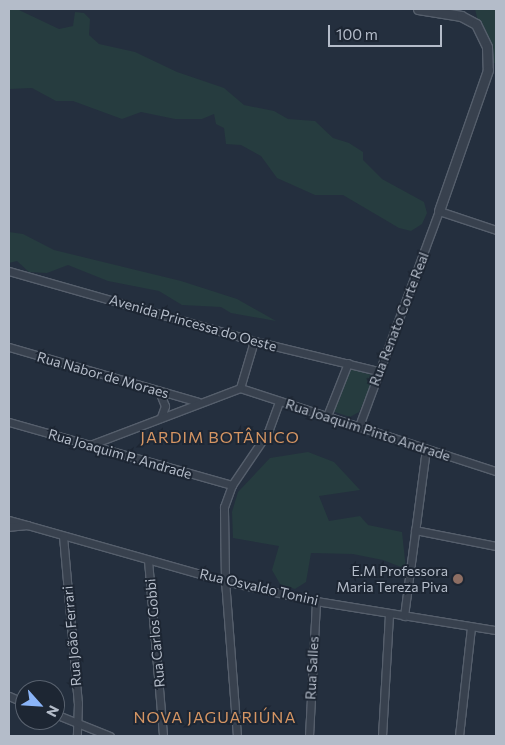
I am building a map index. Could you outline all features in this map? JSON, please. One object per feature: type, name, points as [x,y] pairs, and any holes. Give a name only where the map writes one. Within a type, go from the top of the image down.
[{"type":"street","points":[[418,9],[460,16],[476,24],[487,47],[488,70],[439,211],[496,230]]},
{"type":"street","name":"Rua Renato Corte Real","points":[[359,426],[439,211]]},
{"type":"street","name":"Avenida Princessa do Oeste","points":[[9,271],[254,341],[378,371]]},
{"type":"street","points":[[90,446],[198,402],[240,388],[254,341]]},
{"type":"street","name":"Rua Nabor de Moraes","points":[[9,347],[198,402]]},
{"type":"street","points":[[327,416],[348,364]]},
{"type":"street","name":"Rua Joaquim Pinto Andrade","points":[[240,388],[496,471]]},
{"type":"street","points":[[159,391],[165,406],[161,417]]},
{"type":"street","points":[[237,736],[225,581],[224,507],[232,485],[268,432],[279,401]]},
{"type":"street","name":"Rua Joaquim P. Andrade","points":[[9,422],[232,485]]},
{"type":"street","points":[[404,616],[426,449]]},
{"type":"street","name":"Rua Osvaldo Tonini","points":[[9,520],[225,581],[316,601],[496,630]]},
{"type":"street","name":"Rua Osvaldo Tonini","points":[[9,527],[27,525]]},
{"type":"street","points":[[415,530],[496,546]]},
{"type":"street","name":"Rua João Ferrari","points":[[62,536],[80,724],[77,736]]},
{"type":"street","name":"Rua Carlos Gobbi","points":[[148,560],[163,736]]},
{"type":"street","name":"Rua Salles","points":[[309,736],[316,601]]},
{"type":"street","points":[[382,736],[389,614]]},
{"type":"street","points":[[459,736],[470,626]]},
{"type":"street","points":[[65,718],[110,736]]},
{"type":"green space","points":[[9,9],[19,10],[59,29],[73,26],[75,12],[84,13],[90,19],[89,35],[99,44],[135,52],[177,72],[224,88],[244,105],[274,111],[288,119],[315,121],[333,138],[349,143],[363,152],[363,160],[382,179],[424,202],[427,213],[422,224],[411,231],[399,228],[343,195],[315,195],[277,178],[261,156],[241,145],[226,144],[224,128],[216,124],[214,114],[202,119],[175,119],[141,112],[122,119],[73,101],[56,101],[32,88],[9,89]]},
{"type":"green space","points":[[475,9],[496,9],[496,63],[488,63]]},
{"type":"green space","points":[[9,232],[23,234],[54,250],[181,281],[237,299],[276,321],[231,313],[221,307],[182,305],[159,291],[108,281],[68,265],[47,273],[29,272],[17,261],[9,263]]},
{"type":"green space","points":[[348,368],[375,376],[359,412],[350,417],[332,411]]},
{"type":"green space","points":[[308,452],[334,462],[360,490],[319,496],[329,521],[360,516],[368,525],[402,532],[406,569],[383,560],[353,554],[311,553],[306,582],[295,589],[280,584],[272,570],[279,546],[233,538],[232,512],[238,492],[270,458]]},
{"type":"place","name":"E.M Professora Maria Tereza Piva","points":[[458,579]]},
{"type":"district","name":"JARDIM BOTÂNICO","points":[[220,437]]},
{"type":"district","name":"NOVA JAGUARIÚNA","points":[[215,717]]}]
